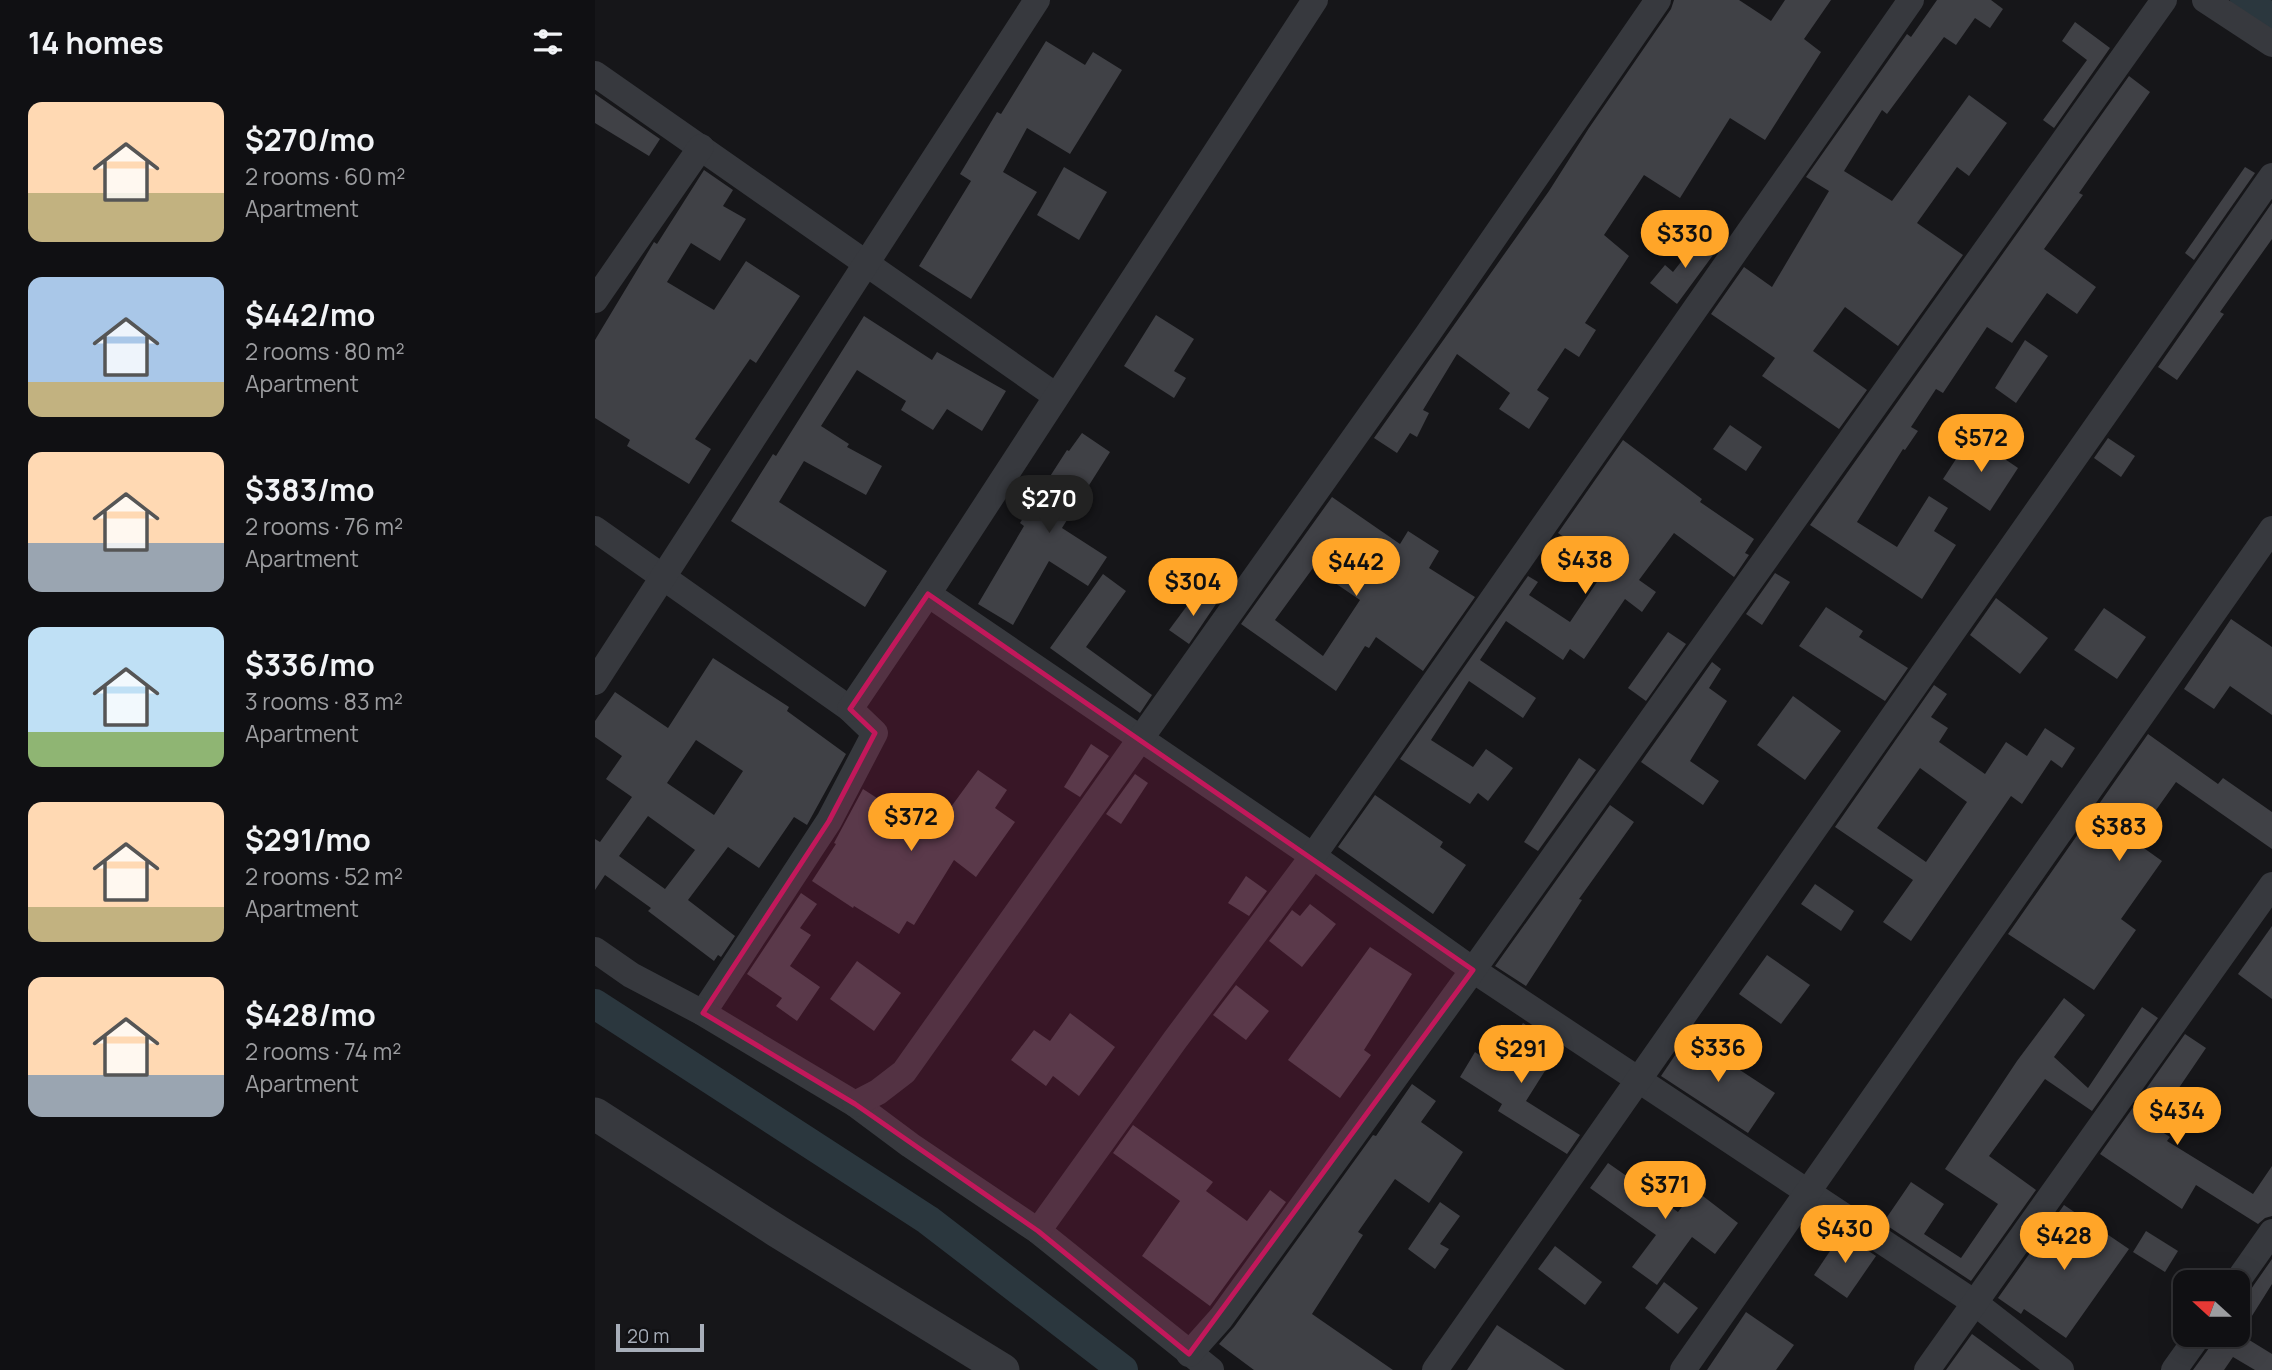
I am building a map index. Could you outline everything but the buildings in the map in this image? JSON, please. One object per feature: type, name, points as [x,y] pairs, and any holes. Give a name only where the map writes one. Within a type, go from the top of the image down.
[{"type":"street","points":[[595,682],[1037,0]]},
{"type":"street","points":[[850,709],[928,594],[1315,0]]},
{"type":"street","points":[[855,1104],[878,1092],[904,1072],[1427,335],[1658,0]]},
{"type":"street","points":[[1038,1231],[1175,1040],[1313,856],[1912,0]]},
{"type":"street","points":[[1189,1354],[1221,1318],[1473,970],[2164,0]]},
{"type":"street","points":[[2205,0],[2272,44]]},
{"type":"street","points":[[595,74],[1056,396]]},
{"type":"street","points":[[595,300],[701,147]]},
{"type":"street","points":[[1435,1370],[2272,176]]},
{"type":"street","points":[[595,529],[850,709],[875,733],[829,821],[703,1013]]},
{"type":"street","points":[[1683,1370],[2272,529]]},
{"type":"street","points":[[928,594],[1313,856],[1473,970],[1975,1303],[2061,1370]]},
{"type":"street","points":[[1927,1370],[2272,885]]},
{"type":"street","points":[[595,950],[631,975],[703,1013],[855,1104],[910,1145],[1038,1231],[1210,1370]]},
{"type":"street","points":[[595,1114],[1003,1370]]},
{"type":"street","points":[[2245,1270],[2272,1232]]},
{"type":"street","points":[[2174,1370],[2190,1348]]},
{"type":"highlighted area","points":[[928,594],[1473,970],[1189,1354],[1038,1231],[855,1104],[703,1013],[829,821],[875,733],[850,709]]},
{"type":"waterway","points":[[2245,0],[2272,19]]},
{"type":"waterway","points":[[595,1004],[928,1220],[1123,1370]]}]
